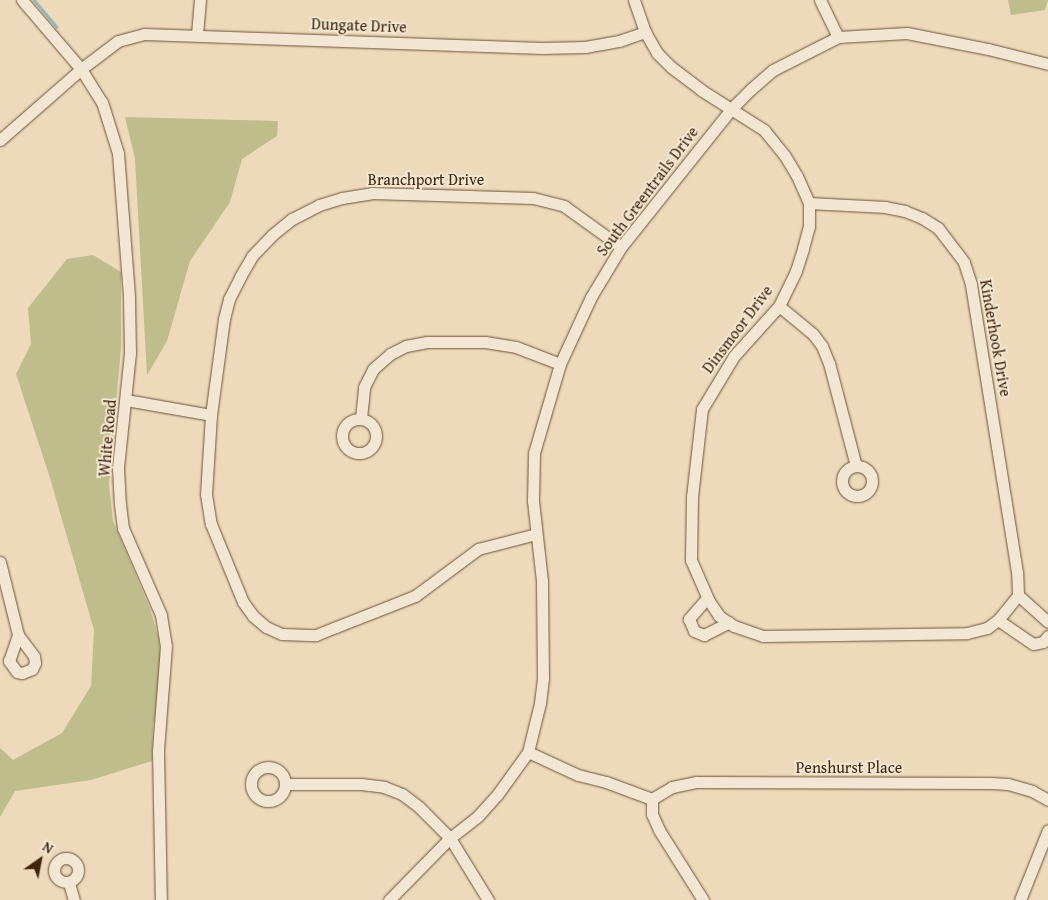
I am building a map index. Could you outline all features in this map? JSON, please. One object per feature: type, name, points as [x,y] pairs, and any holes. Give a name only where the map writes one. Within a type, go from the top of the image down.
[{"type":"street","name":"White Road","points":[[22,0],[81,69],[102,102],[118,153],[129,297],[130,353],[118,468],[123,528],[161,615],[166,646],[158,750],[161,900]]},
{"type":"street","points":[[197,34],[200,0]]},
{"type":"street","name":"Dinsmoor Drive","points":[[634,0],[645,32],[657,53],[671,67],[730,109],[764,130],[785,156],[809,203],[809,226],[803,249],[796,271],[779,306],[734,356],[702,409],[692,497],[691,560],[708,598],[719,616],[729,622]]},
{"type":"street","points":[[820,0],[838,37]]},
{"type":"street","name":"Dungate Drive","points":[[0,140],[81,69],[118,40],[144,34],[197,34],[542,48],[585,47],[619,41],[645,32]]},
{"type":"street","name":"South Greentrails Drive","points":[[389,900],[450,838],[478,816],[497,795],[528,752],[540,702],[543,678],[542,581],[533,501],[534,453],[560,364],[591,296],[621,247],[730,109],[773,70],[838,37],[907,34],[988,48],[1048,64]]},
{"type":"street","name":"Branchport Drive","points":[[536,534],[478,549],[415,596],[316,634],[282,634],[266,627],[253,616],[243,602],[211,524],[206,494],[211,415],[224,319],[232,291],[252,256],[272,235],[292,219],[319,205],[342,198],[372,193],[533,198],[564,206],[621,247]]},
{"type":"street","name":"Kinderhook Drive","points":[[809,203],[885,207],[905,211],[922,218],[938,228],[964,262],[972,284],[1017,572],[1018,595]]},
{"type":"street","points":[[779,306],[813,334],[822,346],[829,363],[856,466]]},
{"type":"street","points":[[361,418],[364,387],[373,369],[390,354],[406,346],[426,342],[485,342],[516,347],[560,364]]},
{"type":"street","points":[[126,400],[211,415]]},
{"type":"street","points":[[0,562],[18,635]]},
{"type":"street","points":[[708,598],[689,619],[694,631],[704,636],[729,622],[748,632],[763,636],[967,633],[987,628],[998,620],[1018,595],[1044,616],[1048,622]]},
{"type":"street","points":[[998,620],[1033,644],[1043,642],[1048,636]]},
{"type":"street","points":[[528,752],[578,775],[606,782],[652,799],[652,814],[659,830],[703,900]]},
{"type":"street","name":"Penshurst Place","points":[[652,799],[672,786],[696,782],[1008,784],[1032,791],[1048,800]]},
{"type":"street","points":[[285,784],[361,784],[384,787],[402,794],[419,807],[450,838],[488,900]]},
{"type":"street","points":[[1020,900],[1048,830]]},
{"type":"street","points":[[69,883],[74,900]]},
{"type":"shaded area","points":[[1008,0],[1048,0],[1045,10],[1011,15]]},
{"type":"shaded area","points":[[125,117],[278,121],[277,136],[242,159],[230,202],[190,261],[167,341],[147,375],[135,159]]},
{"type":"shaded area","points":[[93,255],[121,272],[121,348],[109,484],[113,521],[150,609],[159,639],[161,664],[158,699],[153,726],[152,761],[91,780],[15,791],[0,817],[0,748],[13,760],[62,733],[91,686],[94,630],[50,478],[16,374],[31,344],[28,308],[67,259]]},
{"type":"waterway","points":[[34,0],[57,27]]}]
